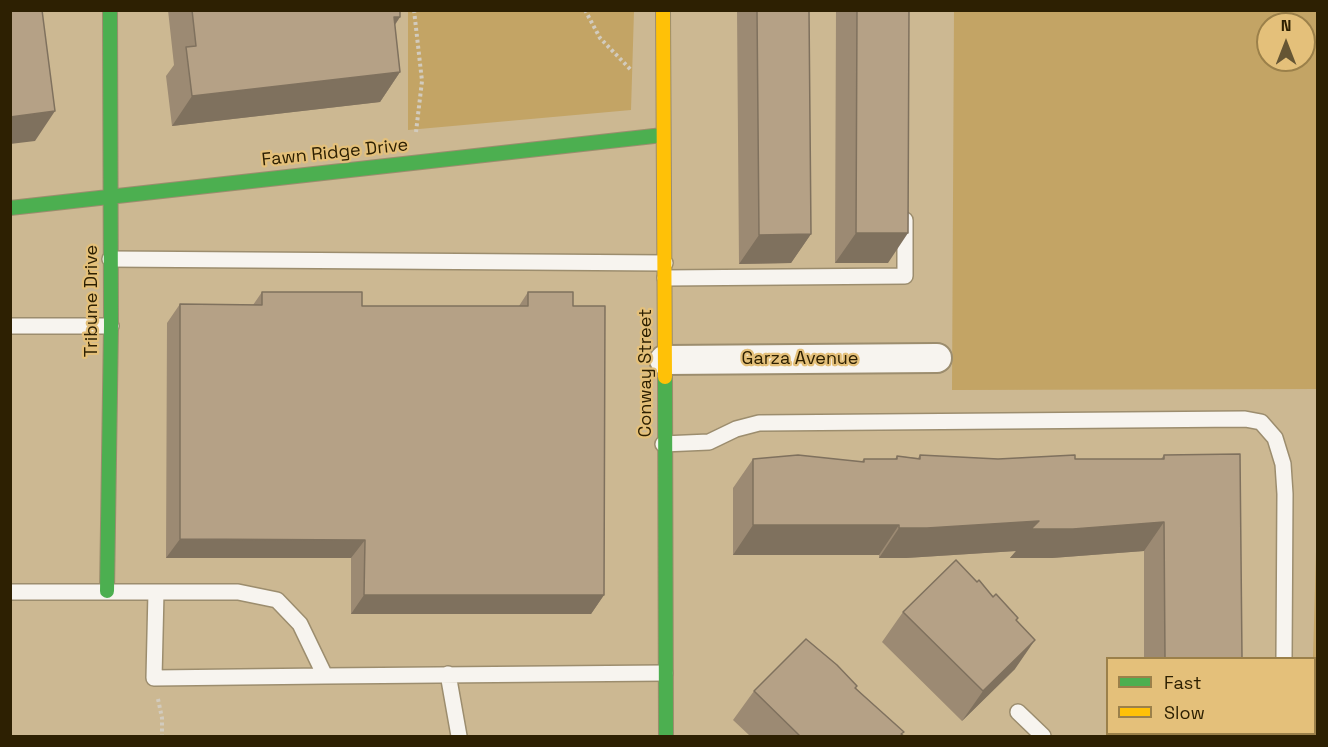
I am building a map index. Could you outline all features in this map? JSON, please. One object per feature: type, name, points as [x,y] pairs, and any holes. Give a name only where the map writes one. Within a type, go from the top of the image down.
[{"type":"street","name":"Tribune Drive","points":[[107,591],[111,326],[110,10]]},
{"type":"street","name":"Conway Street","points":[[663,10],[666,736]]},
{"type":"street","name":"Fawn Ridge Drive","points":[[10,208],[663,135]]},
{"type":"street","name":"Garza Avenue","points":[[664,360],[937,358]]},
{"type":"lane","points":[[110,259],[905,276],[905,207]]},
{"type":"lane","points":[[10,326],[111,326]]},
{"type":"lane","points":[[663,444],[709,442],[736,429],[759,423],[1245,419],[1261,422],[1275,438],[1283,464],[1285,494],[1284,657]]},
{"type":"lane","points":[[10,592],[238,592],[277,600],[300,624],[325,676]]},
{"type":"lane","points":[[156,592],[154,678],[665,674]]},
{"type":"lane","points":[[448,674],[459,736]]},
{"type":"lane","points":[[1018,712],[1043,736]]},
{"type":"path","points":[[414,10],[422,81],[416,133]]},
{"type":"path","points":[[585,10],[600,38],[634,74]]},
{"type":"path","points":[[154,678],[162,718],[162,736]]},
{"type":"shaded area","points":[[408,11],[634,11],[631,110],[408,130]]},
{"type":"shaded area","points":[[954,11],[1317,11],[1317,389],[952,390]]},
{"type":"shaded area","points":[[1317,516],[1318,736],[1311,736],[1316,735],[1316,657],[1313,657]]},
{"type":"building","points":[[10,10],[42,10],[55,111],[10,117]]},
{"type":"building","points":[[192,10],[400,10],[400,17],[394,17],[400,72],[192,96],[186,47],[196,46]]},
{"type":"building","points":[[757,10],[809,10],[811,234],[759,235]]},
{"type":"building","points":[[857,10],[909,10],[908,233],[856,233]]},
{"type":"building","points":[[262,292],[362,292],[362,306],[528,306],[528,292],[573,292],[573,306],[605,306],[604,595],[364,595],[365,540],[180,539],[180,304],[262,305]]},
{"type":"building","points":[[1240,454],[1242,657],[1165,657],[1164,522],[1073,529],[1031,529],[1039,521],[927,528],[899,528],[899,525],[753,525],[753,459],[798,455],[864,462],[864,459],[897,459],[897,456],[920,459],[920,455],[998,459],[1075,455],[1075,459],[1164,459],[1164,455]]},
{"type":"building","points":[[956,560],[977,582],[979,580],[993,597],[996,594],[1035,640],[983,691],[903,612]]},
{"type":"building","points":[[806,639],[837,665],[857,686],[855,688],[904,732],[901,734],[904,736],[800,736],[754,691]]},
{"type":"traffic: fast","points":[[107,591],[111,326],[110,10]]},
{"type":"traffic: fast","points":[[10,208],[663,135]]},
{"type":"traffic: fast","points":[[665,377],[666,736]]},
{"type":"traffic: slow","points":[[663,10],[665,377]]}]
